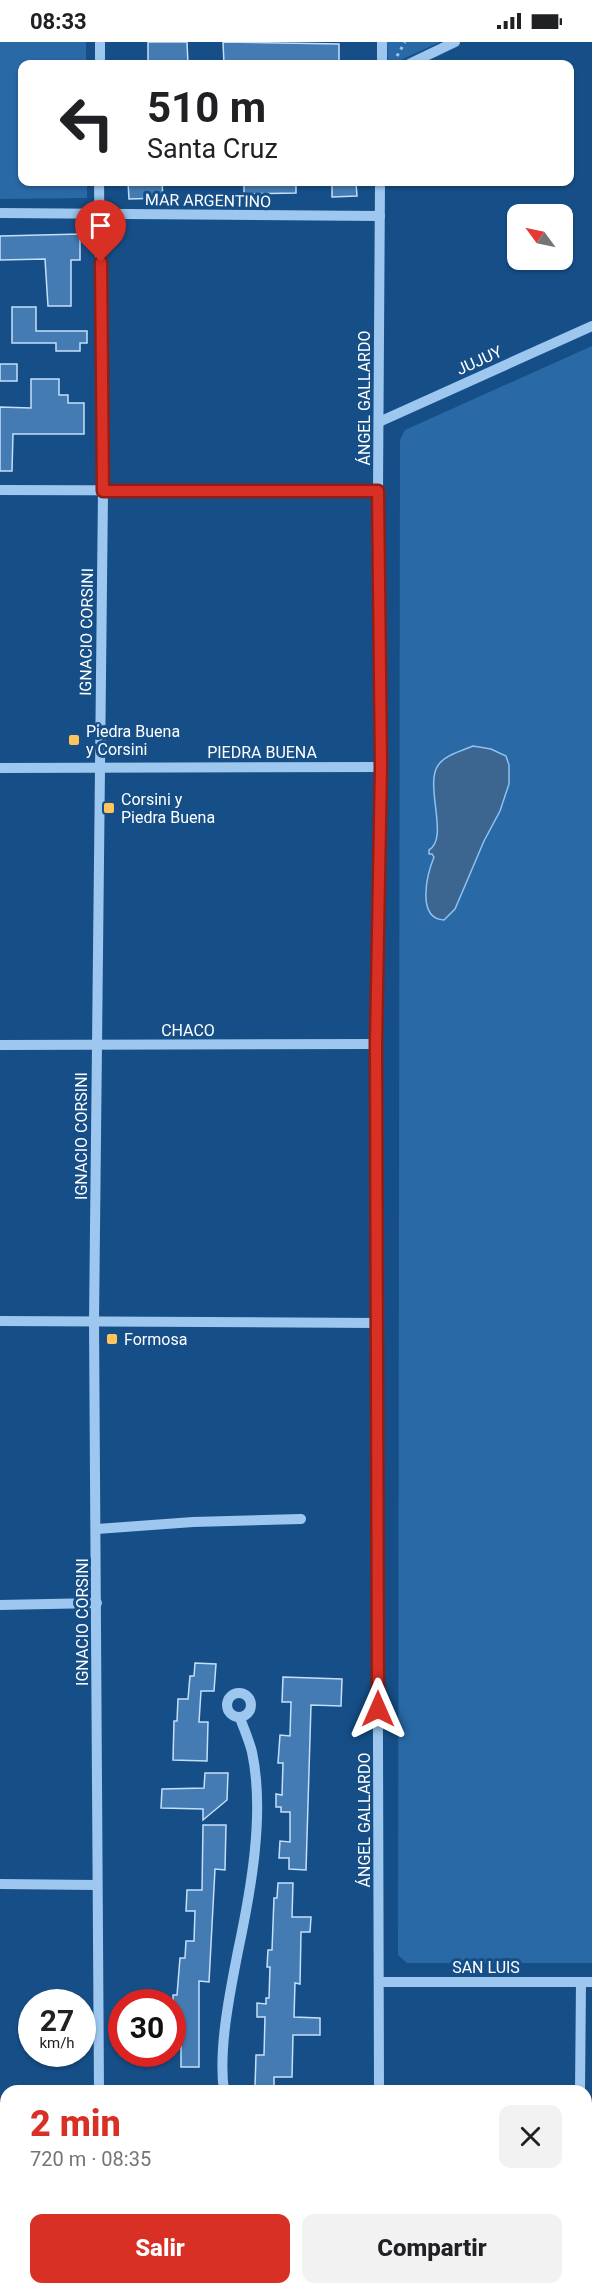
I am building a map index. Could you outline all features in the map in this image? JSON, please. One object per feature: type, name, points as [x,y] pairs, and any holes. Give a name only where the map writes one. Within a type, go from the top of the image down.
[{"type":"street","points":[[100,42],[100,60]]},
{"type":"street","points":[[382,42],[382,60]]},
{"type":"street","points":[[417,60],[455,42]]},
{"type":"street","name":"IGNACIO CORSINI","points":[[99,186],[103,491],[94,1322],[99,2085]]},
{"type":"street","name":"ÁNGEL GALLARDO","points":[[379,2085],[376,1044],[381,767],[378,491],[380,186]]},
{"type":"street","name":"MAR ARGENTINO","points":[[0,213],[380,216]]},
{"type":"street","name":"JUJUY","points":[[379,422],[592,326]]},
{"type":"street","points":[[0,490],[378,491]]},
{"type":"street","name":"PIEDRA BUENA","points":[[0,768],[381,767]]},
{"type":"street","name":"CHACO","points":[[0,1045],[376,1044]]},
{"type":"street","points":[[0,1321],[376,1323]]},
{"type":"street","points":[[97,1529],[193,1522],[301,1519]]},
{"type":"street","points":[[0,1605],[97,1603]]},
{"type":"street","points":[[224,2085],[230,1991],[251,1877],[256,1811],[252,1753],[240,1718]]},
{"type":"street","points":[[0,1884],[97,1885]]},
{"type":"street","name":"SAN LUIS","points":[[380,1982],[586,1982]]},
{"type":"street","points":[[580,2085],[586,1982]]},
{"type":"path","points":[[396,57],[405,42]]},
{"type":"shaded area","points":[[0,42],[86,42],[86,60],[18,60],[18,186],[87,186],[87,198],[0,199]]},
{"type":"shaded area","points":[[387,42],[440,42],[401,60],[388,60]]},
{"type":"shaded area","points":[[592,346],[592,1963],[407,1963],[398,1955],[400,440],[405,430]]},
{"type":"shaded area","points":[[473,746],[491,749],[506,756],[509,765],[509,784],[500,811],[484,841],[455,909],[444,920],[435,918],[430,912],[426,894],[434,857],[429,854],[429,850],[435,844],[437,834],[435,773],[439,764],[446,758]]},
{"type":"building","points":[[148,42],[187,42],[188,60],[148,60]]},
{"type":"building","points":[[223,42],[339,44],[339,60],[224,60]]},
{"type":"building","points":[[128,186],[162,186],[163,198],[129,199]]},
{"type":"building","points":[[244,186],[296,186],[296,193],[244,194]]},
{"type":"building","points":[[332,186],[356,186],[357,196],[332,197]]},
{"type":"building","points":[[80,234],[80,260],[71,260],[71,306],[48,306],[45,259],[0,260],[0,236]]},
{"type":"building","points":[[12,307],[36,307],[36,331],[87,331],[87,343],[80,343],[80,351],[56,351],[56,343],[12,343]]},
{"type":"building","points":[[0,364],[17,364],[17,381],[0,381]]},
{"type":"building","points":[[31,379],[59,379],[59,395],[68,395],[68,403],[84,403],[84,434],[13,434],[12,471],[0,471],[0,407],[31,408]]},
{"type":"building","points":[[195,1663],[216,1664],[214,1691],[201,1691],[199,1722],[208,1722],[207,1761],[173,1760],[174,1721],[177,1721],[178,1699],[188,1699],[190,1676],[194,1676]]},
{"type":"building","points":[[283,1677],[342,1679],[341,1706],[311,1705],[306,1870],[289,1869],[289,1858],[279,1858],[280,1841],[290,1842],[290,1812],[281,1812],[281,1807],[276,1807],[276,1794],[282,1795],[283,1763],[278,1763],[280,1735],[290,1736],[291,1702],[282,1702]]},
{"type":"building","points":[[205,1773],[228,1773],[227,1800],[203,1820],[203,1809],[161,1808],[162,1789],[204,1788]]},
{"type":"building","points":[[203,1825],[226,1825],[225,1870],[215,1869],[209,1982],[199,1981],[199,2067],[186,2067],[186,1989],[177,1989],[180,1958],[185,1958],[186,1941],[194,1941],[195,1911],[186,1911],[187,1890],[202,1890]]},
{"type":"building","points":[[278,1883],[293,1883],[292,1917],[311,1917],[310,1932],[301,1932],[300,1984],[295,1983],[294,2017],[320,2018],[320,2035],[293,2035],[292,2077],[274,2077],[274,2085],[255,2085],[256,2055],[264,2055],[265,2017],[257,2017],[257,2003],[266,2004],[266,1998],[269,1998],[268,1950],[272,1950],[274,1898],[277,1898]]},
{"type":"place","name":"Piedra Buena y Corsini","points":[[74,740]]},
{"type":"place","name":"Corsini y Piedra Buena","points":[[109,808]]},
{"type":"place","name":"Formosa","points":[[112,1339]]},
{"type":"route","points":[[101,262],[103,491],[378,491],[381,767],[376,1044],[378,1709]]}]
